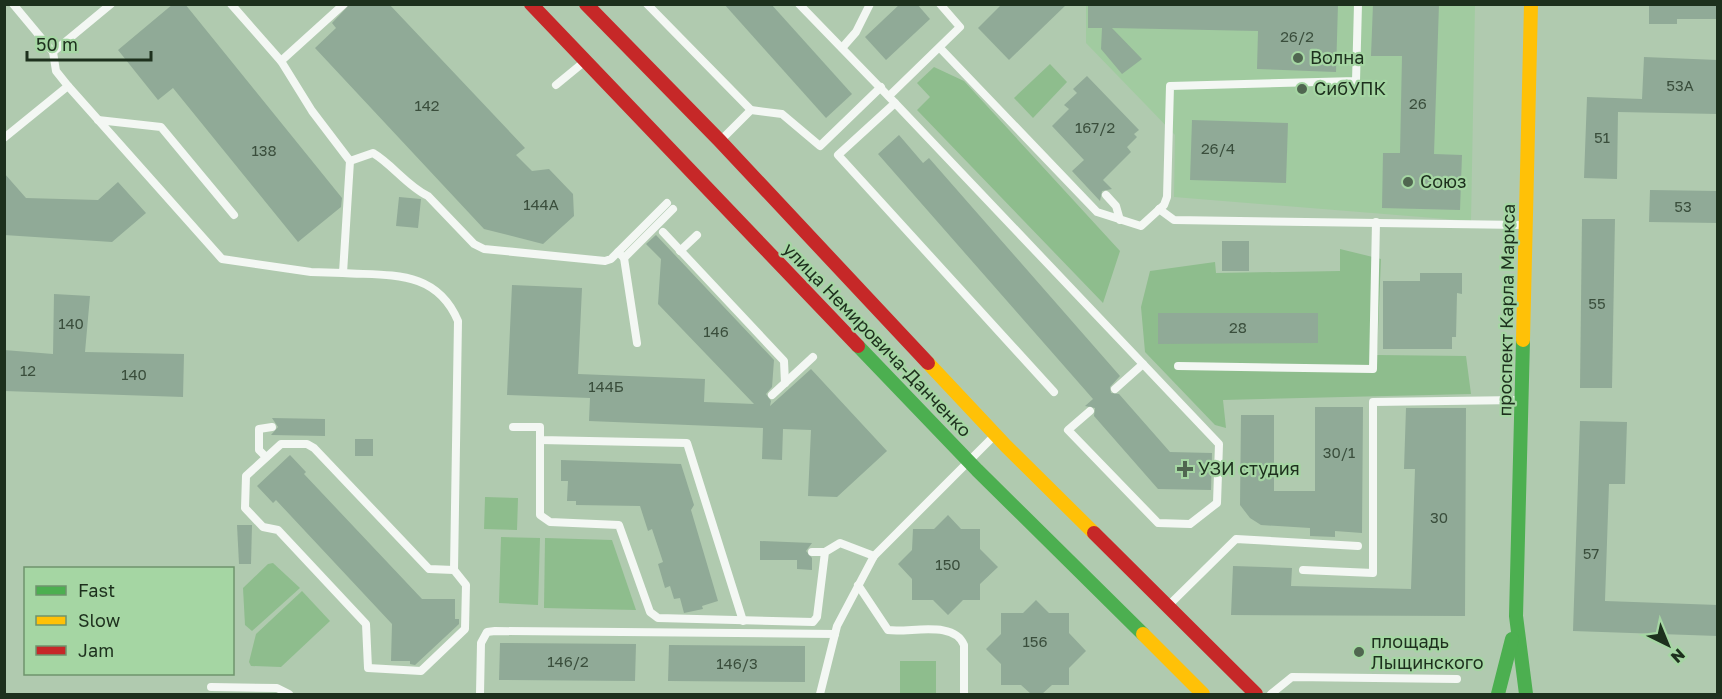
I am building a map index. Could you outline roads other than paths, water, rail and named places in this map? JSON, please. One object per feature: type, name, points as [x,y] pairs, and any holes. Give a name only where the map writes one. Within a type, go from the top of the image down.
[{"type":"main road","name":"улица Немировича-Данченко","points":[[531,4],[968,461],[1203,694]]},
{"type":"main road","name":"улица Немировича-Данченко","points":[[586,4],[720,141],[995,435],[1256,694]]},
{"type":"main road","name":"проспект Карла Маркса","points":[[1516,616],[1531,4]]},
{"type":"main road","points":[[1498,694],[1516,616]]},
{"type":"main road","points":[[1516,616],[1526,694]]},
{"type":"lane","points":[[13,4],[53,52],[56,71],[68,86],[222,259],[311,272],[407,276],[423,281],[454,311],[458,321],[454,570],[466,585],[465,629],[421,671],[370,669],[367,665],[366,624],[278,530],[263,527],[245,508],[246,476],[281,444],[311,445],[429,569],[454,570]]},
{"type":"lane","points":[[53,52],[111,4]]},
{"type":"lane","points":[[231,4],[281,61],[312,111],[350,161],[343,273]]},
{"type":"lane","points":[[281,61],[344,4]]},
{"type":"lane","points":[[647,4],[751,110],[782,114],[820,146],[881,87]]},
{"type":"lane","points":[[800,4],[1218,444],[1217,503],[1190,524],[1158,523],[1068,430],[1090,411]]},
{"type":"lane","points":[[842,48],[856,32],[870,4]]},
{"type":"lane","points":[[889,96],[960,27],[940,4]]},
{"type":"lane","points":[[940,48],[1097,212],[1141,225],[1159,209],[1167,197],[1170,86],[1356,81],[1358,4]]},
{"type":"lane","points":[[556,85],[585,62]]},
{"type":"lane","points":[[4,138],[68,86]]},
{"type":"lane","points":[[895,103],[838,155],[1054,392]]},
{"type":"lane","points":[[720,141],[751,110]]},
{"type":"lane","points":[[99,120],[161,127],[234,215]]},
{"type":"lane","points":[[350,161],[373,153],[390,163],[419,192],[428,196],[474,244],[484,249],[605,261],[621,255],[670,206]]},
{"type":"lane","points":[[1106,195],[1116,206],[1120,220]]},
{"type":"lane","points":[[1159,209],[1174,220],[1527,225]]},
{"type":"lane","points":[[1178,366],[1373,369],[1376,222]]},
{"type":"lane","points":[[663,232],[784,362],[785,383]]},
{"type":"lane","points":[[681,251],[697,235]]},
{"type":"lane","points":[[621,255],[637,343]]},
{"type":"lane","points":[[772,395],[813,357]]},
{"type":"lane","points":[[1115,389],[1143,364]]},
{"type":"lane","points":[[1303,570],[1372,573],[1373,402],[1523,400]]},
{"type":"lane","points":[[266,457],[259,450],[259,429],[272,427]]},
{"type":"lane","points":[[513,427],[540,427],[540,515],[550,522],[619,525],[653,616],[743,621],[816,621],[825,552]]},
{"type":"lane","points":[[820,694],[835,634],[874,556],[995,435]]},
{"type":"lane","points":[[540,440],[687,444],[743,621]]},
{"type":"lane","points":[[1166,607],[1236,539],[1358,546]]},
{"type":"lane","points":[[812,552],[825,552],[840,543],[874,556]]},
{"type":"lane","points":[[858,585],[888,630],[948,631],[962,640],[964,645],[964,694]]},
{"type":"lane","points":[[480,694],[481,643],[487,632],[835,634]]},
{"type":"lane","points":[[1271,694],[1292,677],[1457,679]]},
{"type":"lane","points":[[214,690],[277,691],[289,694]]},
{"type":"place","name":"Волна","points":[[1298,58]]},
{"type":"place","name":"СибУПК","points":[[1302,89]]},
{"type":"place","name":"Союз","points":[[1408,182]]},
{"type":"place","name":"УЗИ студия","points":[[1185,469]]},
{"type":"place","name":"площадь Лыщинского","points":[[1359,652]]}]
